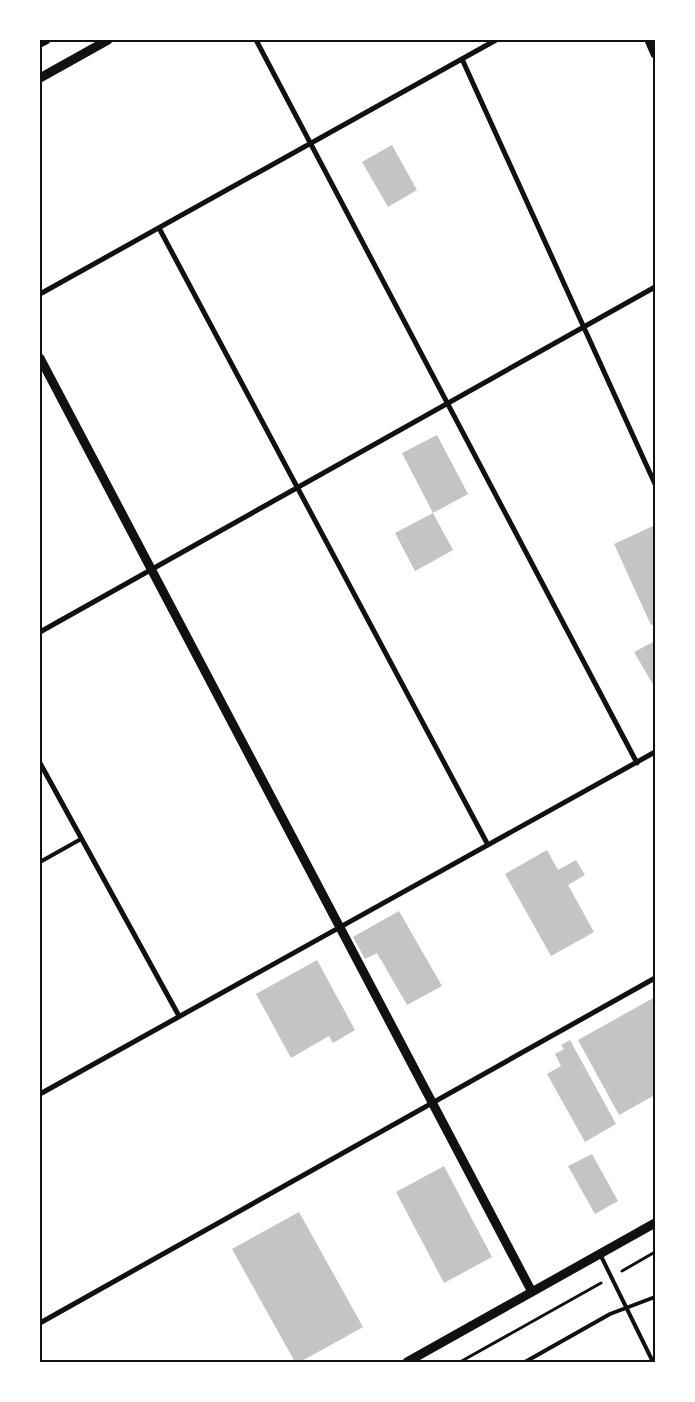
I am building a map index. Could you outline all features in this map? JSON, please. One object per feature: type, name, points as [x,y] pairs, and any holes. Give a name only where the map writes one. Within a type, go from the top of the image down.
[{"type":"street","points":[[40,43],[46,40]]},
{"type":"street","points":[[40,78],[108,40]]},
{"type":"street","points":[[256,40],[312,143],[637,763]]},
{"type":"street","points":[[40,294],[496,40]]},
{"type":"street","points":[[649,40],[655,54]]},
{"type":"street","points":[[462,59],[655,484]]},
{"type":"street","points":[[160,228],[296,488],[488,845]]},
{"type":"street","points":[[40,632],[655,287]]},
{"type":"street","points":[[40,358],[532,1292]]},
{"type":"street","points":[[40,1094],[655,752]]},
{"type":"street","points":[[40,763],[179,1016]]},
{"type":"street","points":[[40,1323],[655,978]]},
{"type":"street","points":[[407,1362],[655,1224]]},
{"type":"lane","points":[[40,862],[81,839]]},
{"type":"lane","points":[[600,1254],[653,1362]]},
{"type":"lane","points":[[525,1362],[610,1314],[655,1297]]},
{"type":"path","points":[[460,1362],[655,1252]]},
{"type":"building","points":[[392,145],[417,190],[388,207],[362,162]]},
{"type":"building","points":[[437,435],[468,494],[433,513],[402,453]]},
{"type":"building","points":[[433,513],[453,550],[415,571],[395,533]]},
{"type":"building","points":[[653,526],[655,531],[655,624],[651,625],[614,544]]},
{"type":"building","points":[[655,641],[655,688],[634,652]]},
{"type":"building","points":[[547,850],[558,870],[576,860],[585,875],[568,885],[594,932],[551,956],[505,874]]},
{"type":"building","points":[[399,911],[442,986],[407,1005],[377,953],[365,959],[353,937]]},
{"type":"building","points":[[317,960],[355,1030],[333,1043],[329,1036],[291,1058],[256,994]]},
{"type":"building","points":[[655,997],[655,1095],[619,1115],[578,1040]]},
{"type":"building","points":[[570,1040],[616,1124],[585,1142],[547,1074],[561,1066],[555,1054],[564,1049],[561,1045]]},
{"type":"building","points":[[592,1154],[618,1201],[595,1214],[568,1166]]},
{"type":"building","points":[[444,1166],[492,1257],[444,1283],[396,1192]]},
{"type":"building","points":[[299,1212],[363,1327],[300,1362],[295,1362],[232,1249]]}]
